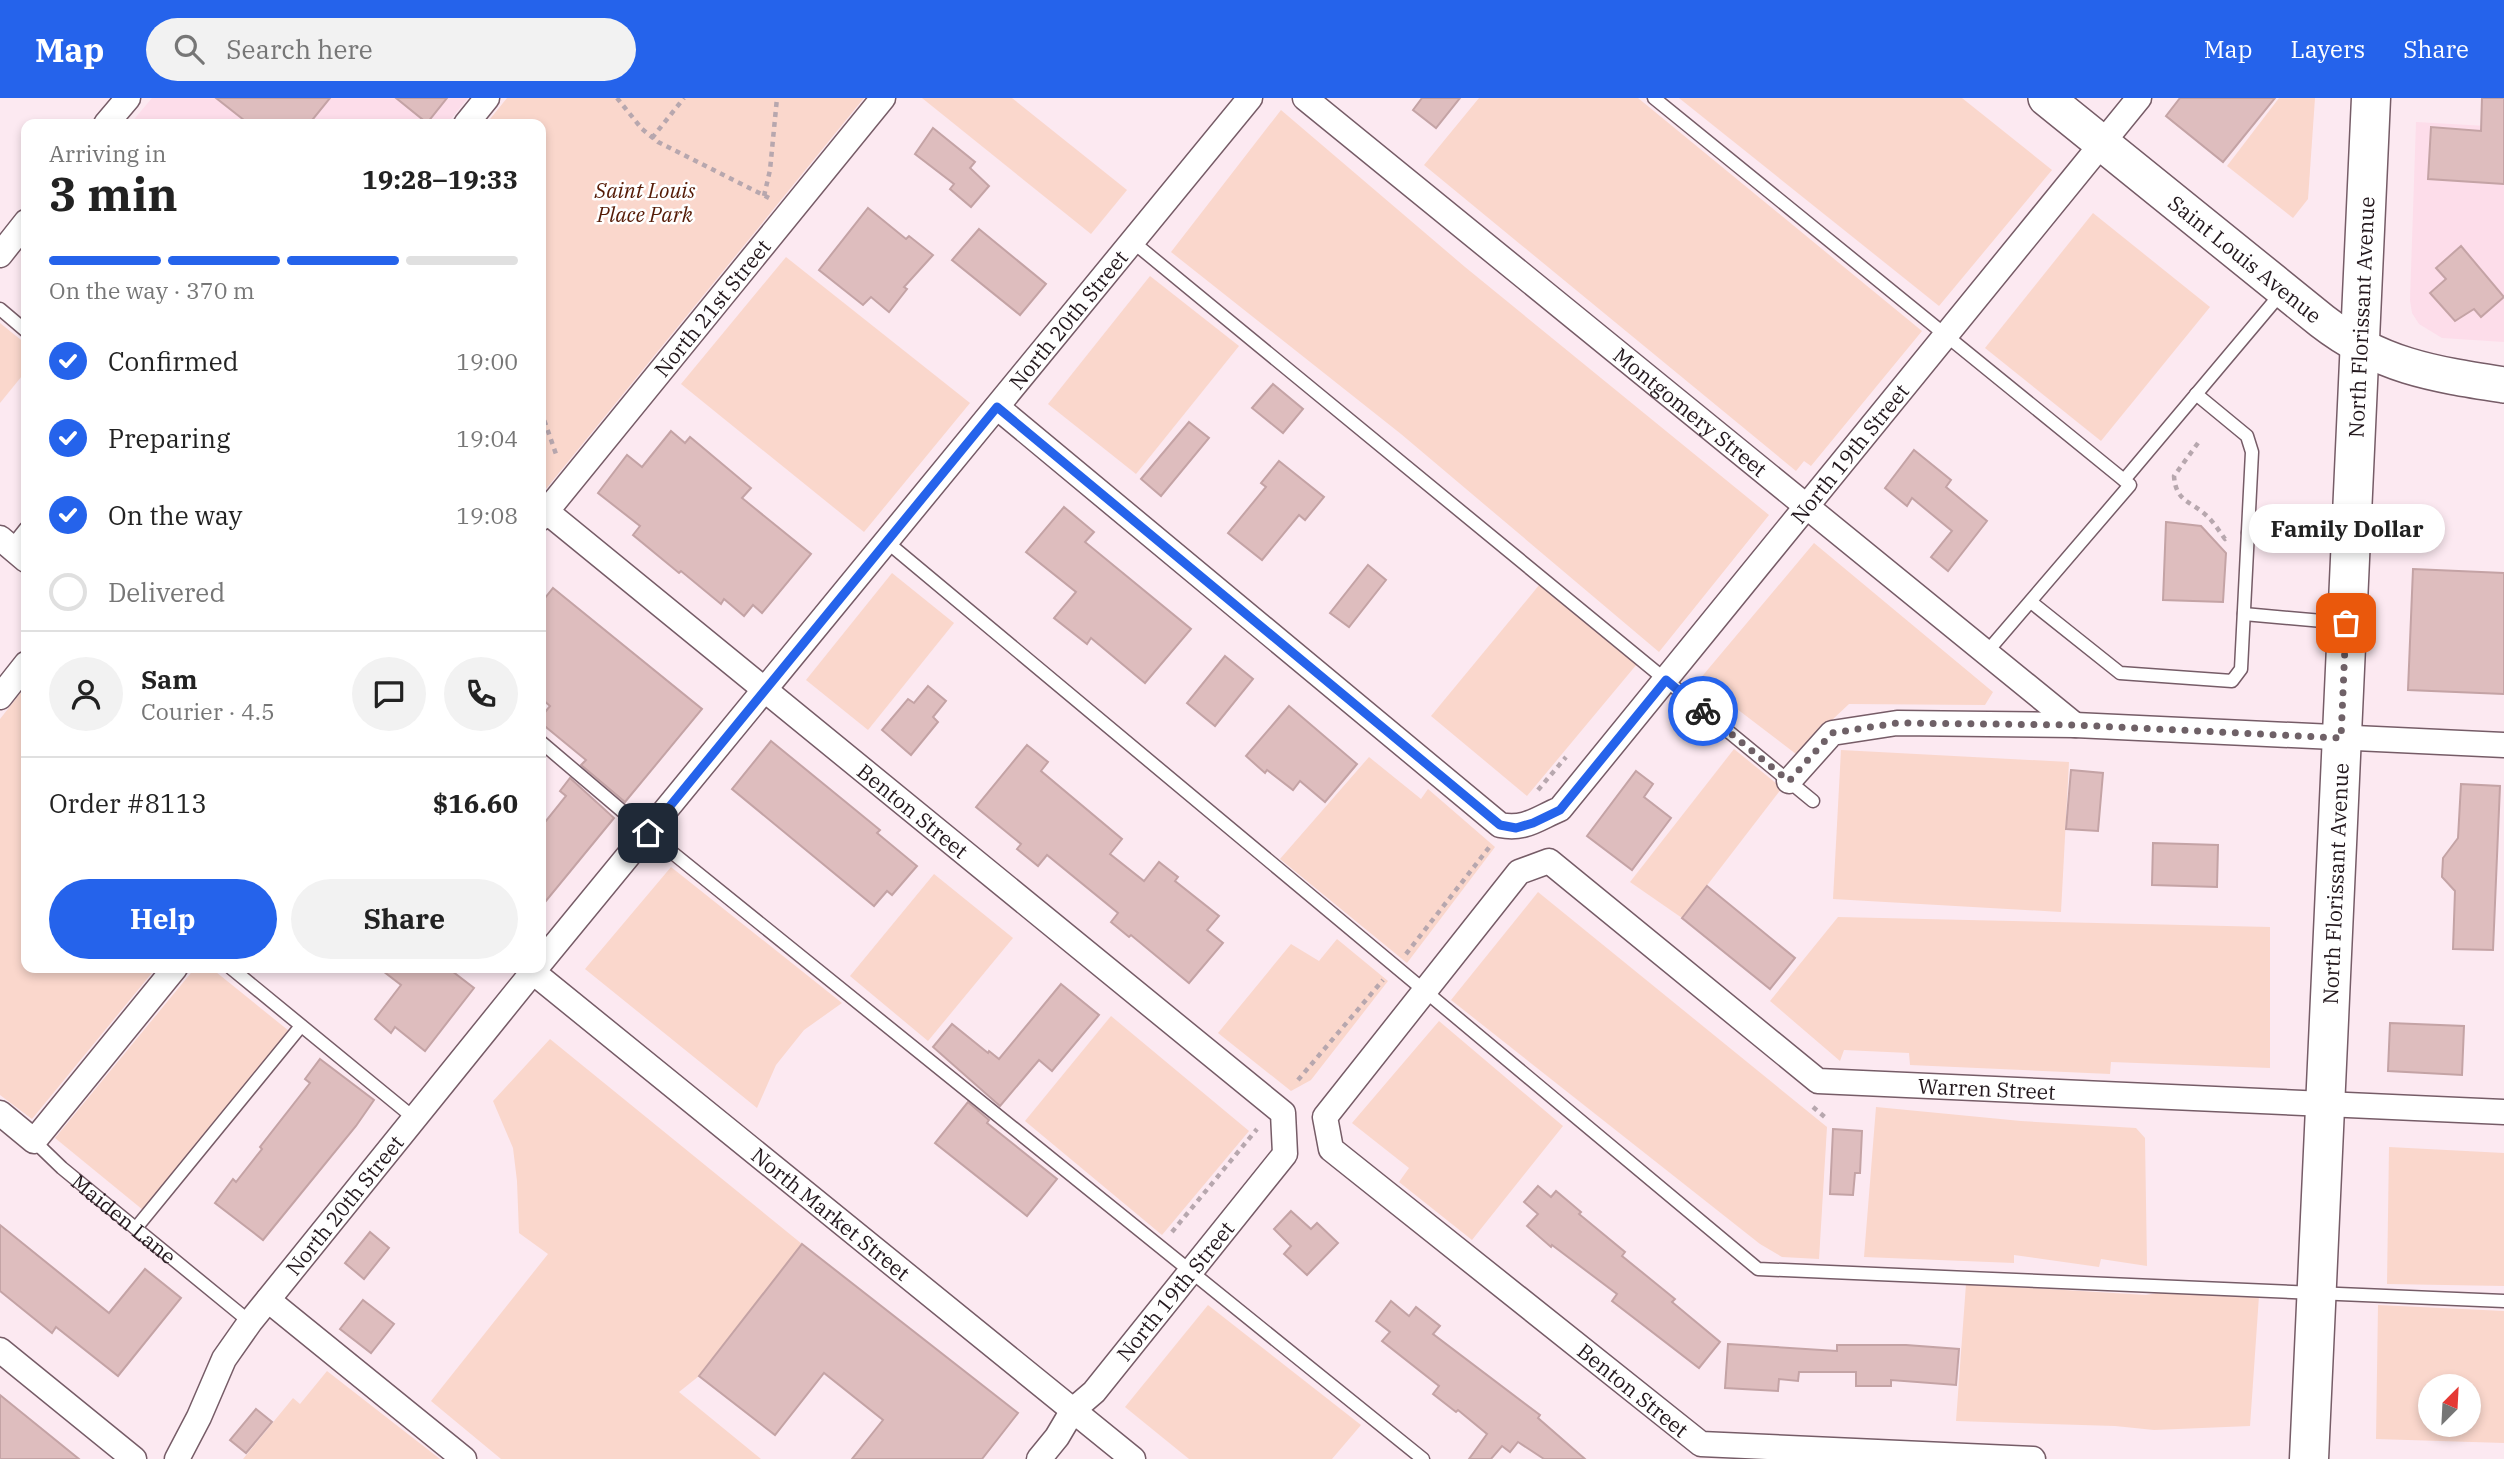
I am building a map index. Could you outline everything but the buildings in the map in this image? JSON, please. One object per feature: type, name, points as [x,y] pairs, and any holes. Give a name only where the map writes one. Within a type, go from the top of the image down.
[{"type":"main road","name":"North Florissant Avenue","points":[[2309,1459],[2371,98]]},
{"type":"street","points":[[110,119],[128,98]]},
{"type":"street","points":[[470,119],[488,98]]},
{"type":"street","name":"North 21st Street","points":[[546,508],[883,98]]},
{"type":"street","name":"North 20th Street","points":[[546,954],[766,691],[1251,98]]},
{"type":"street","name":"Montgomery Street","points":[[1305,98],[2075,725]]},
{"type":"street","name":"Saint Louis Avenue","points":[[2046,98],[2331,329],[2359,348],[2413,368],[2504,386]]},
{"type":"street","name":"North 19th Street","points":[[997,407],[1500,825],[1516,828],[1560,810],[2138,98]]},
{"type":"street","points":[[0,255],[21,228]]},
{"type":"street","name":"Benton Street","points":[[546,514],[1283,1113]]},
{"type":"street","points":[[0,697],[21,670]]},
{"type":"street","points":[[1789,781],[1832,733],[1897,723],[2075,725],[2504,745]]},
{"type":"street","name":"Warren Street","points":[[1425,990],[1519,872],[1549,861],[1818,1081],[2504,1112]]},
{"type":"street","points":[[34,1141],[171,973]]},
{"type":"street","name":"North 20th Street","points":[[177,1459],[200,1417],[224,1359],[250,1322],[530,973]]},
{"type":"street","name":"North Market Street","points":[[542,973],[1133,1459]]},
{"type":"street","name":"Benton Street","points":[[1425,990],[1325,1117],[1331,1149],[1701,1444],[2033,1459]]},
{"type":"street","name":"Maiden Lane","points":[[0,1113],[34,1141]]},
{"type":"street","name":"North 19th Street","points":[[1039,1459],[1057,1437],[1073,1410],[1094,1392],[1285,1154],[1283,1113]]},
{"type":"street","points":[[268,1300],[464,1459]]},
{"type":"street","points":[[0,1350],[134,1459]]},
{"type":"lane","points":[[1654,98],[2130,485],[1986,653]]},
{"type":"lane","points":[[1133,242],[1813,801]]},
{"type":"lane","points":[[2124,480],[2283,290]]},
{"type":"lane","points":[[0,309],[21,327]]},
{"type":"lane","points":[[2031,602],[2120,673],[2231,681],[2236,678],[2241,669],[2252,452],[2247,436],[2196,394]]},
{"type":"lane","points":[[2248,533],[2350,541]]},
{"type":"lane","points":[[887,542],[1758,1269],[2504,1301]]},
{"type":"lane","points":[[2244,614],[2346,623]]},
{"type":"lane","points":[[546,746],[648,833],[1423,1459]]},
{"type":"lane","points":[[237,973],[414,1118]]},
{"type":"lane","points":[[136,1228],[301,1026]]},
{"type":"lane","name":"Maiden Lane","points":[[34,1141],[62,1168],[250,1322]]},
{"type":"path","points":[[617,98],[652,138],[772,200]]},
{"type":"path","points":[[652,138],[684,98]]},
{"type":"path","points":[[764,196],[771,170],[777,98]]},
{"type":"path","points":[[546,426],[558,462]]},
{"type":"path","points":[[2198,443],[2174,476],[2175,489],[2179,496],[2207,516],[2225,539],[2257,511],[2300,513]]},
{"type":"path","points":[[1534,795],[1566,757]]},
{"type":"path","points":[[1403,958],[1492,845]]},
{"type":"path","points":[[1298,1080],[1383,980]]},
{"type":"path","points":[[1165,1241],[1257,1129]]},
{"type":"shaded area","points":[[152,98],[468,98],[451,119],[134,119]]},
{"type":"shaded area","points":[[2416,122],[2504,127],[2504,342],[2442,338],[2419,324],[2412,313],[2410,300]]},
{"type":"green space","name":"Saint Louis Place Park","points":[[507,98],[864,98],[546,489],[546,119],[490,119]]},
{"type":"green space","points":[[922,98],[1012,98],[1127,190],[1091,234]]},
{"type":"green space","points":[[1479,98],[1638,98],[1922,331],[1811,466],[1804,461],[1796,471],[1424,165]]},
{"type":"green space","points":[[1679,98],[1962,98],[2052,170],[1939,306]]},
{"type":"green space","points":[[2279,98],[2315,98],[2308,199],[2293,218],[2227,166]]},
{"type":"green space","points":[[1281,110],[1465,267],[1769,515],[1659,652],[1401,434],[1171,252]]},
{"type":"green space","points":[[2093,213],[2210,307],[2101,441],[1985,348]]},
{"type":"green space","points":[[786,257],[970,403],[864,532],[681,384]]},
{"type":"green space","points":[[1150,276],[1239,346],[1136,474],[1048,404]]},
{"type":"green space","points":[[0,323],[21,340],[21,377],[0,403]]},
{"type":"green space","points":[[1814,543],[1993,692],[1985,705],[1849,704],[1796,754],[1699,680]]},
{"type":"green space","points":[[892,573],[954,623],[868,730],[806,680]]},
{"type":"green space","points":[[1540,584],[1637,664],[1527,796],[1431,716]]},
{"type":"green space","points":[[21,692],[21,973],[152,973],[32,1119],[0,1095],[0,719]]},
{"type":"green space","points":[[1734,749],[1782,788],[1682,918],[1630,882]]},
{"type":"green space","points":[[1841,750],[2069,762],[2061,912],[1833,899]]},
{"type":"green space","points":[[1369,757],[1421,799],[1428,789],[1495,847],[1407,963],[1280,859]]},
{"type":"green space","points":[[671,867],[842,1003],[804,1030],[776,1065],[757,1108],[585,969]]},
{"type":"green space","points":[[934,874],[1013,938],[928,1041],[850,976]]},
{"type":"green space","points":[[1538,892],[1827,1127],[1819,1259],[1782,1257],[1760,1244],[1451,1000]]},
{"type":"green space","points":[[1838,917],[2270,927],[2270,1068],[2111,1062],[2110,1074],[1910,1065],[1909,1053],[1844,1050],[1840,1061],[1770,1001]]},
{"type":"green space","points":[[1337,939],[1388,981],[1311,1080],[1291,1091],[1218,1033],[1291,944],[1319,961]]},
{"type":"green space","points":[[191,973],[217,973],[289,1031],[143,1210],[55,1138]]},
{"type":"green space","points":[[1111,1016],[1249,1131],[1162,1235],[1025,1121]]},
{"type":"green space","points":[[1439,1021],[1563,1126],[1472,1240],[1399,1182],[1409,1168],[1352,1123]]},
{"type":"green space","points":[[550,1039],[802,1244],[699,1376],[679,1392],[761,1459],[501,1459],[431,1401],[548,1254],[519,1233],[513,1148],[493,1101]]},
{"type":"green space","points":[[1876,1107],[2021,1121],[2136,1128],[2145,1138],[2147,1266],[2101,1259],[2099,1267],[2014,1255],[2014,1263],[1864,1257]]},
{"type":"green space","points":[[2389,1147],[2504,1153],[2504,1286],[2387,1284]]},
{"type":"green space","points":[[1966,1284],[2146,1295],[2169,1291],[2259,1296],[2250,1426],[2154,1430],[2115,1426],[1956,1421]]},
{"type":"green space","points":[[1208,1305],[1361,1425],[1332,1459],[1189,1459],[1125,1407]]},
{"type":"green space","points":[[2378,1305],[2504,1311],[2504,1443],[2376,1439]]},
{"type":"green space","points":[[327,1371],[440,1459],[243,1459],[293,1398],[300,1404]]},
{"type":"way so far","points":[[1703,711],[1789,781],[1832,733],[1897,723],[2075,725],[2341,738],[2346,623]]},
{"type":"place","name":"Family Dollar","points":[[2346,623]]},
{"type":"route","points":[[648,833],[997,407],[1500,825],[1516,828],[1560,810],[1666,680],[1703,711]]}]
